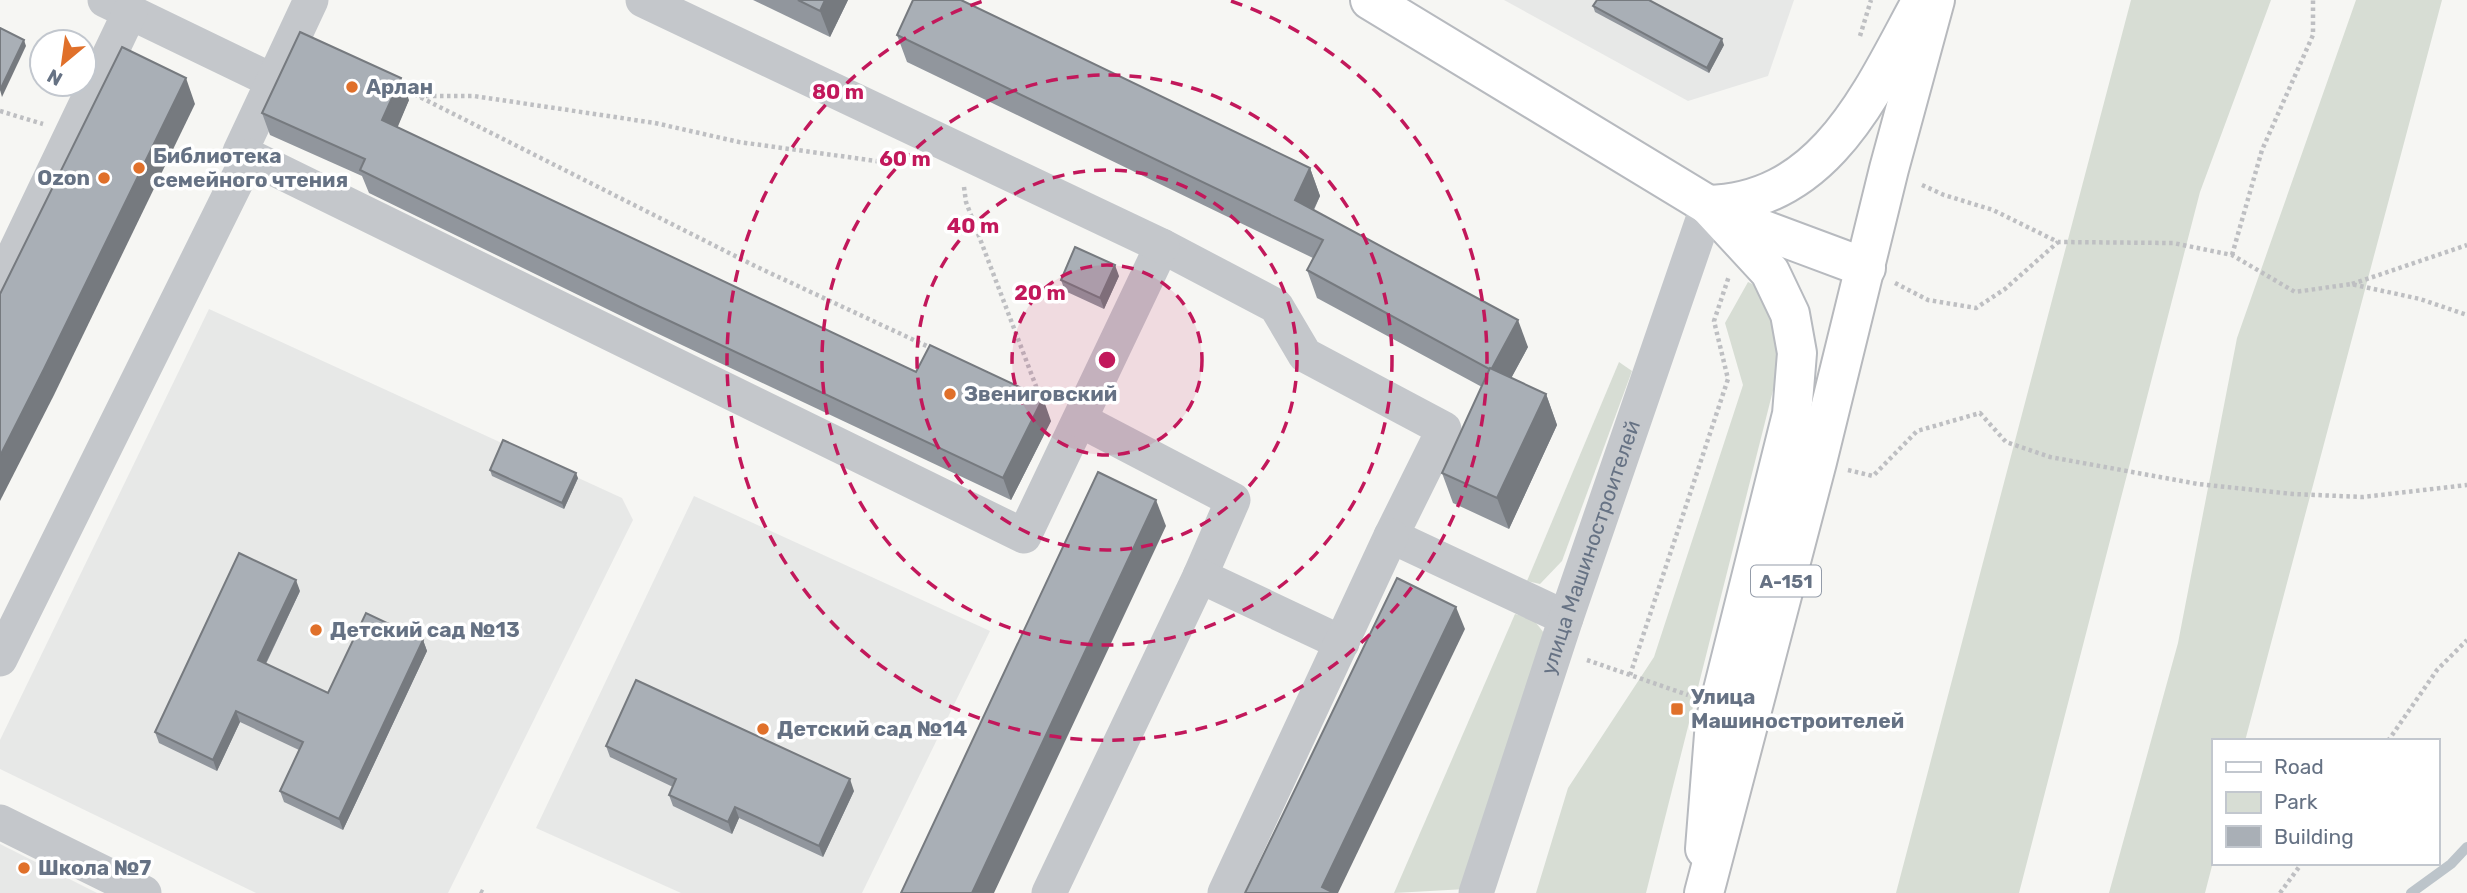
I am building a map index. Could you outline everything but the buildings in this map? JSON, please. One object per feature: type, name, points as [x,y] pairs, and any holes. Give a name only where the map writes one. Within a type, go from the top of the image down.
[{"type":"main road","points":[[1370,0],[1708,205],[1748,224],[1866,268]]},
{"type":"main road","points":[[1708,205],[1733,204],[1758,198],[1814,165],[1844,135],[1922,0]]},
{"type":"main road","name":"А-151","points":[[1703,893],[1935,0]]},
{"type":"main road","points":[[1703,893],[1715,722],[1792,414],[1797,353],[1790,314],[1770,272],[1708,205]]},
{"type":"street","points":[[311,0],[240,152],[1024,536],[1162,246]]},
{"type":"street","points":[[643,0],[1162,246],[1276,306],[1305,355],[1444,429],[1391,536],[1226,893]]},
{"type":"street","points":[[0,284],[72,134],[117,6],[273,81]]},
{"type":"street","points":[[0,659],[249,156]]},
{"type":"street","name":"улица Машиностроителей","points":[[1476,893],[1561,634],[1708,205]]},
{"type":"street","points":[[1049,893],[1200,576],[1233,500],[1080,420]]},
{"type":"street","points":[[1391,536],[1561,634]]},
{"type":"street","points":[[1200,576],[1342,643]]},
{"type":"street","points":[[0,822],[144,893]]},
{"type":"path","points":[[2232,255],[2262,150],[2313,35],[2313,0]]},
{"type":"path","points":[[394,84],[755,266],[942,354]]},
{"type":"path","points":[[419,96],[474,96],[655,123],[740,142],[898,164],[960,150],[966,202],[1042,401]]},
{"type":"path","points":[[0,111],[72,134]]},
{"type":"path","points":[[1889,169],[1944,195],[1993,210],[2058,242],[2173,243],[2232,255],[2295,292],[2351,284],[2467,245]]},
{"type":"path","points":[[1866,268],[1928,300],[1976,308],[2006,289],[2058,242]]},
{"type":"path","points":[[1630,675],[1728,379],[1714,321],[1730,274]]},
{"type":"path","points":[[2351,284],[2420,299],[2467,315]]},
{"type":"path","points":[[1029,396],[1080,420]]},
{"type":"path","points":[[1817,462],[1873,477],[1917,431],[1980,413],[2006,442],[2050,457],[2198,484],[2293,495],[2363,498],[2467,485]]},
{"type":"path","points":[[1561,634],[1630,675],[1695,697]]},
{"type":"path","points":[[2389,739],[2437,670],[2467,640]]},
{"type":"path","points":[[2280,893],[2301,865]]},
{"type":"shaded area","points":[[1504,0],[1794,0],[1768,76],[1688,101]]},
{"type":"shaded area","name":"Детский сад №13","points":[[209,309],[622,498],[633,520],[448,893],[256,893],[0,769],[0,740]]},
{"type":"shaded area","name":"Детский сад №14","points":[[694,496],[990,631],[862,893],[681,893],[536,828]]},
{"type":"shaded area","name":"Школа №7","points":[[0,844],[97,893],[0,893]]},
{"type":"green space","points":[[2131,0],[2271,0],[2200,192],[2019,893],[1896,893]]},
{"type":"green space","points":[[2356,0],[2442,0],[2246,739],[2212,739],[2212,865],[2205,893],[2109,893],[2178,643],[2237,338]]},
{"type":"green space","points":[[1748,282],[1759,287],[1783,351],[1646,893],[1536,893],[1568,788],[1654,657],[1743,385],[1725,323]]},
{"type":"green space","points":[[1619,362],[1632,371],[1562,561],[1540,584],[1527,581]]},
{"type":"green space","points":[[1515,614],[1533,619],[1544,633],[1466,889],[1394,893]]},
{"type":"waterway","points":[[2411,893],[2451,864],[2467,847]]},
{"type":"place","name":"Арлан","points":[[352,87]]},
{"type":"place","name":"Библиотека семейного чтения","points":[[139,168]]},
{"type":"place","name":"Ozon","points":[[104,178]]},
{"type":"place","name":"Звениговский","points":[[950,394]]},
{"type":"place","name":"Детский сад №13","points":[[316,630]]},
{"type":"place","name":"Улица Машиностроителей","points":[[1677,709]]},
{"type":"place","name":"Детский сад №14","points":[[763,729]]},
{"type":"place","name":"Школа №7","points":[[24,868]]}]
